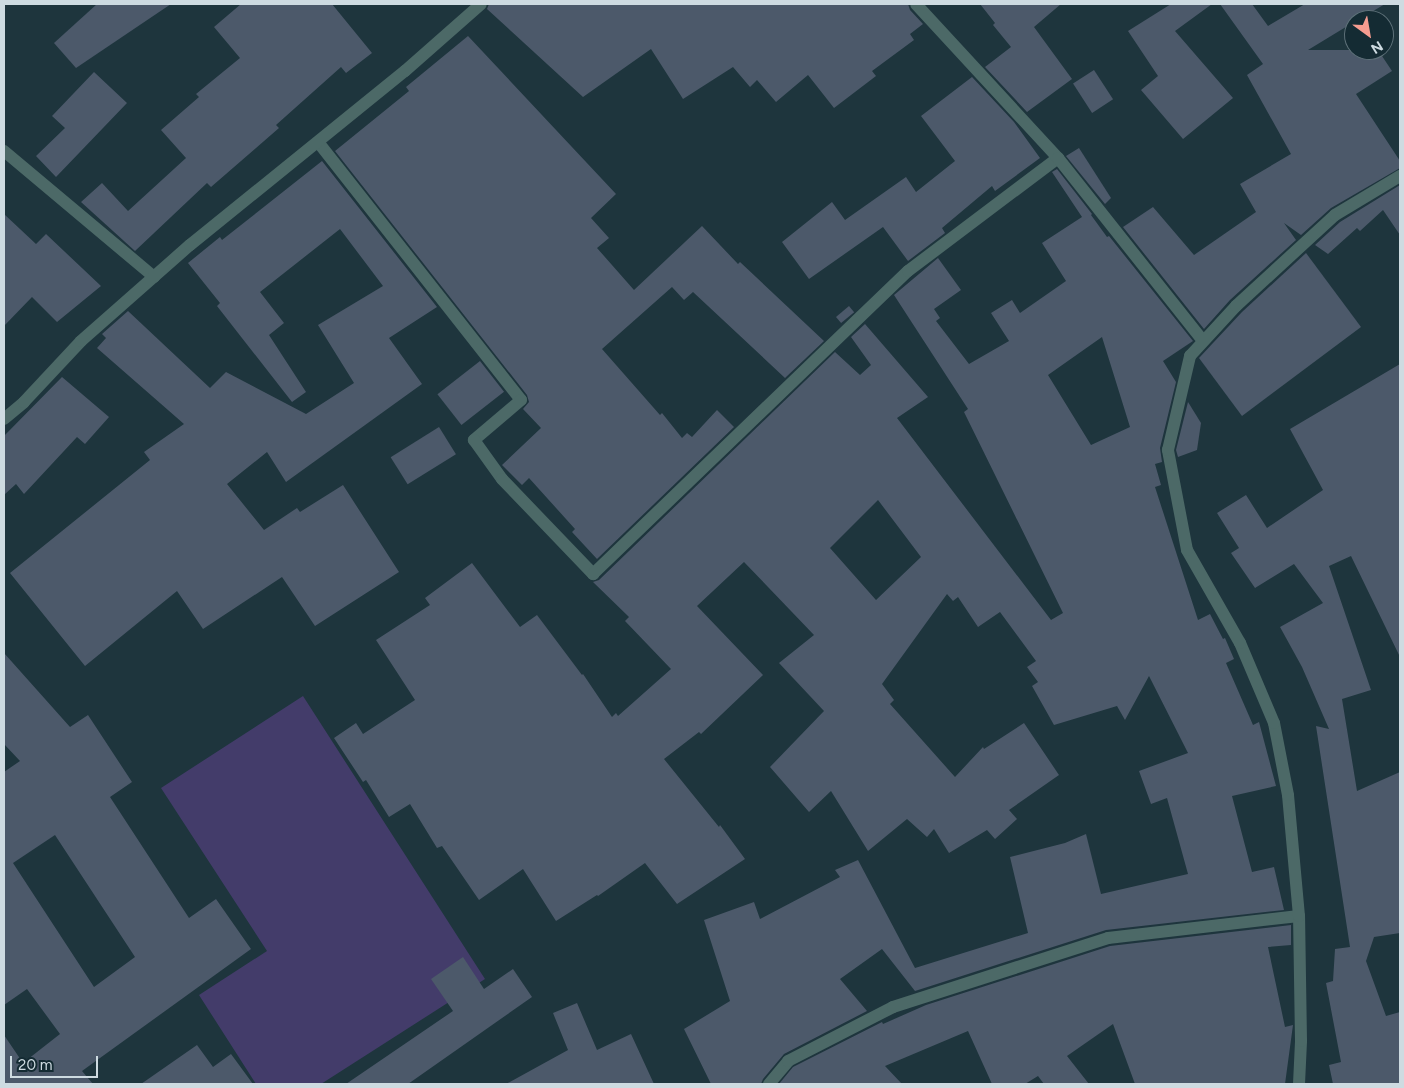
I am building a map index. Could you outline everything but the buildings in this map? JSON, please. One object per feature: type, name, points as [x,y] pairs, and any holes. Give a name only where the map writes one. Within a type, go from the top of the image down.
[{"type":"street","points":[[4,419],[24,402],[82,341],[154,277],[405,71],[481,4]]},
{"type":"street","points":[[916,4],[1058,158],[1203,341]]},
{"type":"street","points":[[318,142],[521,400],[474,440],[502,479],[593,574],[764,407],[908,271],[1058,158]]},
{"type":"street","points":[[4,151],[154,277]]},
{"type":"street","points":[[1299,1084],[1301,1041],[1299,916],[1288,796],[1274,723],[1240,643],[1187,550],[1168,450],[1190,356],[1236,306],[1335,215],[1400,176]]},
{"type":"street","points":[[769,1084],[788,1061],[893,1006],[1108,938],[1299,916]]},
{"type":"shaded area","points":[[303,696],[485,979],[321,1084],[256,1084],[199,995],[267,951],[161,788]]}]
